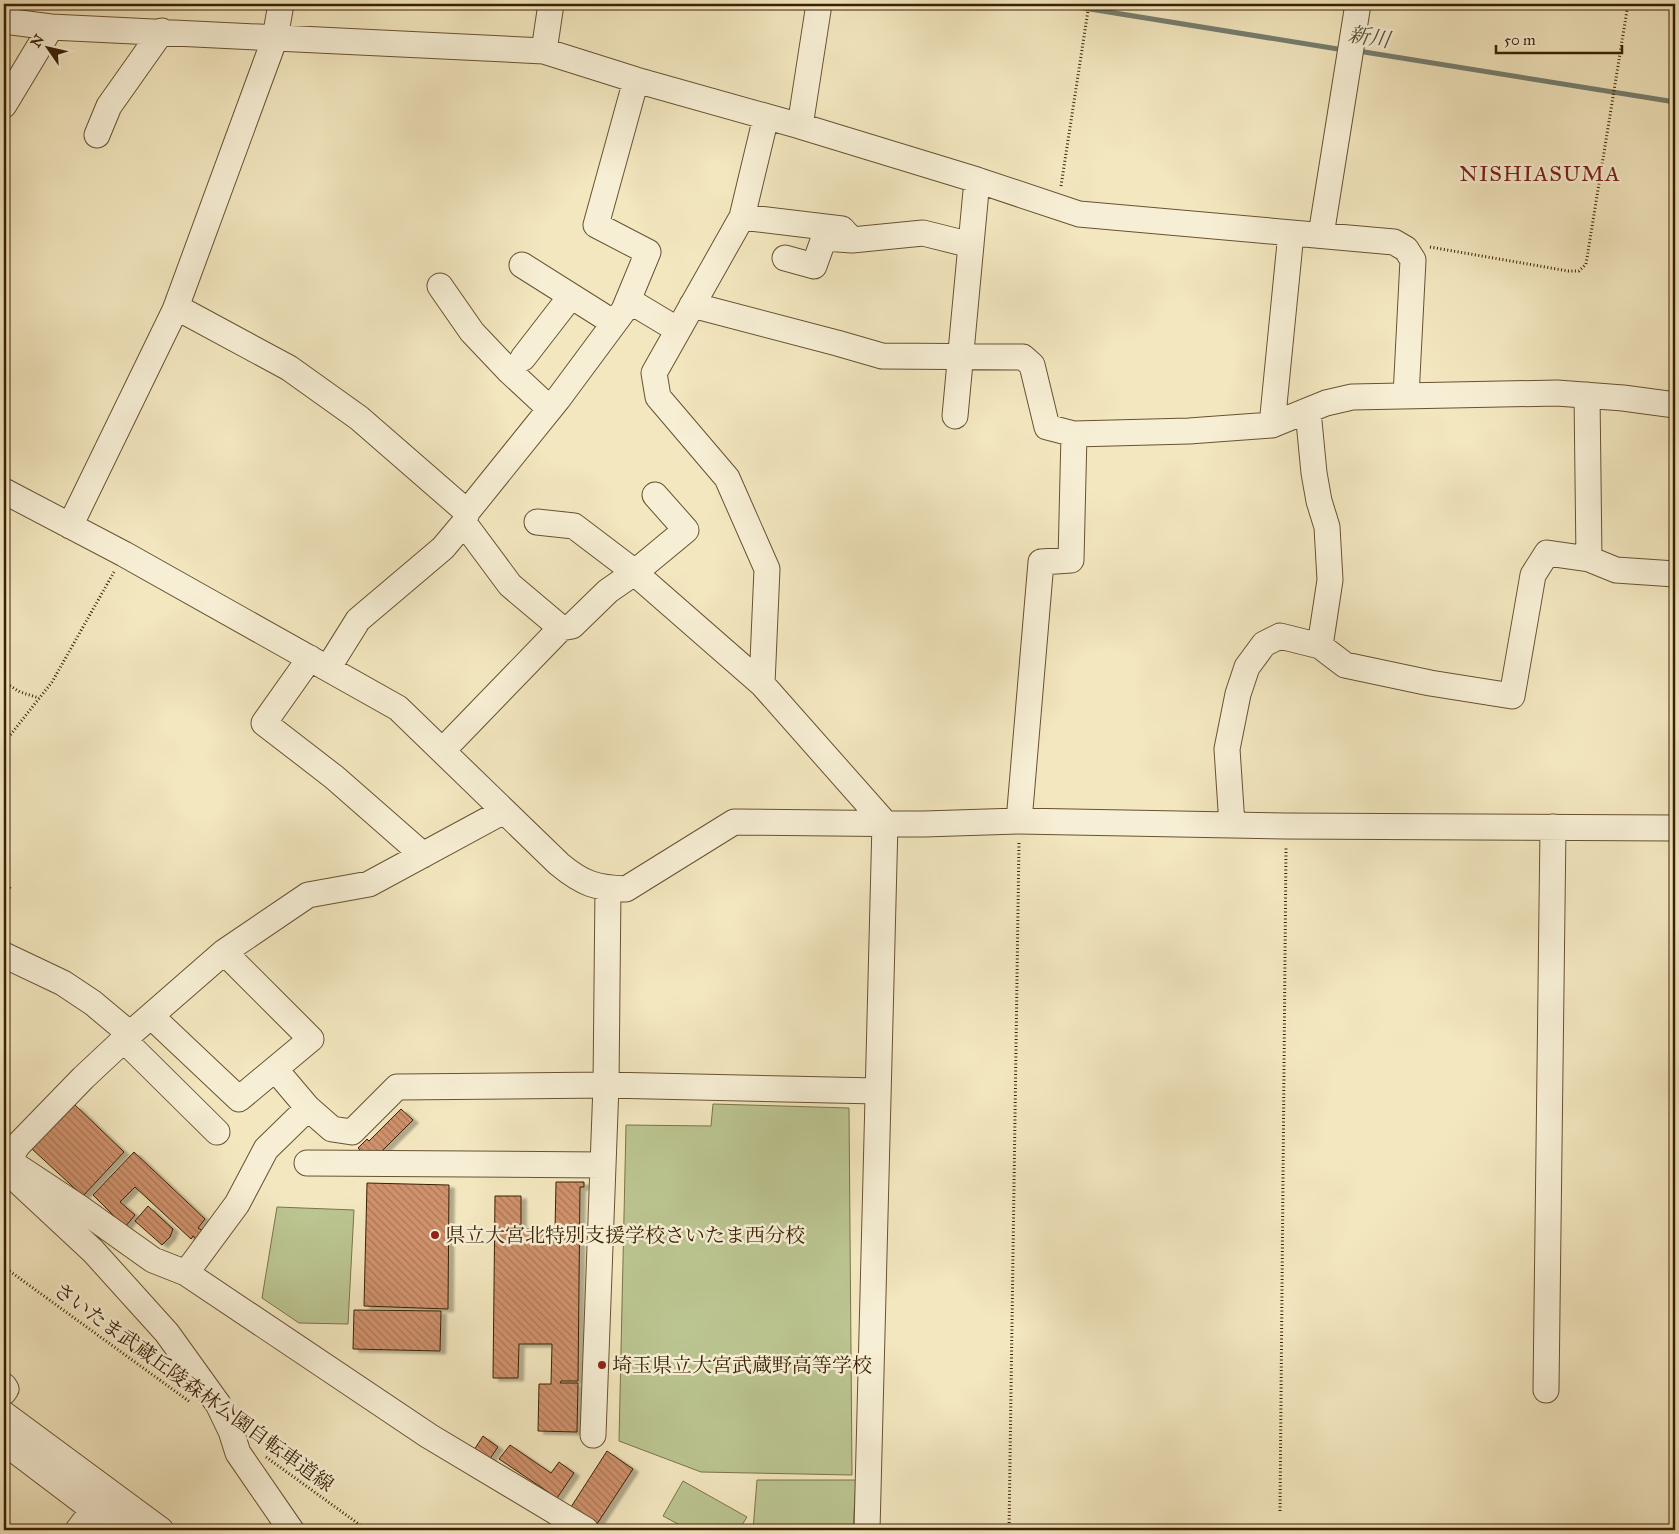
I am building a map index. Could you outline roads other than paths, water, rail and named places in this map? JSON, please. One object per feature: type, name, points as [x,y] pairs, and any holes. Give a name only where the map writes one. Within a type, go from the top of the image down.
[{"type":"street","points":[[70,526],[176,307],[275,38],[281,4]]},
{"type":"street","points":[[544,51],[551,4]]},
{"type":"street","points":[[800,126],[820,4]]},
{"type":"street","points":[[1321,235],[1358,4]]},
{"type":"street","points":[[13,16],[51,26],[544,51],[636,80],[800,126],[977,180],[1079,214],[1394,242],[1406,249],[1413,260],[1406,396]]},
{"type":"street","points":[[4,105],[51,26]]},
{"type":"street","points":[[97,135],[109,106],[162,31]]},
{"type":"street","points":[[423,855],[334,777],[264,723],[358,620],[443,548],[624,310],[648,252],[596,225],[636,80]]},
{"type":"street","points":[[762,684],[767,569],[727,478],[658,397],[654,373],[742,217],[766,117]]},
{"type":"street","points":[[955,416],[977,180]]},
{"type":"street","points":[[742,217],[842,229],[852,240]]},
{"type":"street","points":[[785,258],[814,266],[824,238],[852,240],[923,233],[971,245]]},
{"type":"street","points":[[1272,425],[1291,233]]},
{"type":"street","points":[[522,265],[614,323]]},
{"type":"street","points":[[440,286],[472,332],[508,370],[550,409]]},
{"type":"street","points":[[524,358],[571,296]]},
{"type":"street","points":[[628,300],[678,330]]},
{"type":"street","points":[[692,305],[882,356],[1023,357],[1032,365],[1047,426],[1074,434],[1189,431],[1272,425],[1308,412],[1326,403],[1347,398],[1557,393],[1622,398],[1675,405]]},
{"type":"street","points":[[176,307],[289,368],[359,418],[466,518],[510,585],[561,628]]},
{"type":"street","points":[[1587,395],[1589,559]]},
{"type":"street","points":[[1308,412],[1314,473],[1319,502],[1327,527],[1330,580],[1320,646]]},
{"type":"street","points":[[1019,821],[1040,562],[1071,560],[1074,434]]},
{"type":"street","points":[[4,491],[124,554],[398,708],[576,878],[608,888],[626,889],[734,822],[885,823],[1019,821],[1286,826],[1675,828]]},
{"type":"street","points":[[443,750],[561,628],[572,626],[608,591],[686,530],[655,495]]},
{"type":"street","points":[[537,522],[574,526],[634,572],[762,684],[885,823],[867,1530]]},
{"type":"street","points":[[1232,825],[1227,749],[1238,694],[1247,667],[1264,644],[1280,636],[1320,646],[1345,665],[1430,683],[1512,696],[1533,575],[1547,553],[1589,559],[1616,570],[1675,574]]},
{"type":"street","points":[[5,1166],[18,1145],[83,1078],[224,952],[308,895],[369,884],[504,811]]},
{"type":"street","points":[[1546,1390],[1553,827]]},
{"type":"street","points":[[592,1436],[606,1085],[608,888]]},
{"type":"street","points":[[151,1016],[239,1099],[311,1039],[224,952]]},
{"type":"street","points":[[4,955],[63,984],[93,1003],[217,1132]]},
{"type":"street","points":[[275,1069],[308,1108],[332,1128],[352,1132],[397,1087],[606,1085],[878,1091]]},
{"type":"street","points":[[186,1273],[238,1204],[266,1149],[308,1108]]},
{"type":"street","points":[[308,1163],[603,1166]]},
{"type":"street","points":[[5,1166],[80,1208],[153,1260],[186,1273],[429,1436],[586,1530]]},
{"type":"street","points":[[5,1166],[93,1251],[167,1333],[218,1404],[231,1431],[238,1453],[292,1530]]},
{"type":"street","points":[[4,1386],[6,1389],[4,1392]]},
{"type":"street","points":[[4,1414],[161,1530]]},
{"type":"street","points":[[4,1442],[120,1530]]},
{"type":"street","points":[[78,1530],[94,1510]]},
{"type":"waterway","name":"新川","points":[[1059,4],[1344,50]]},
{"type":"waterway","name":"新川","points":[[1358,51],[1675,102]]},
{"type":"place","name":"県立大宮北特別支援学校さいたま西分校","points":[[435,1235]]},
{"type":"place","name":"埼玉県立大宮武蔵野高等学校","points":[[602,1365]]},
{"type":"district","name":"NISHIASUMA","points":[[1540,173]]}]
